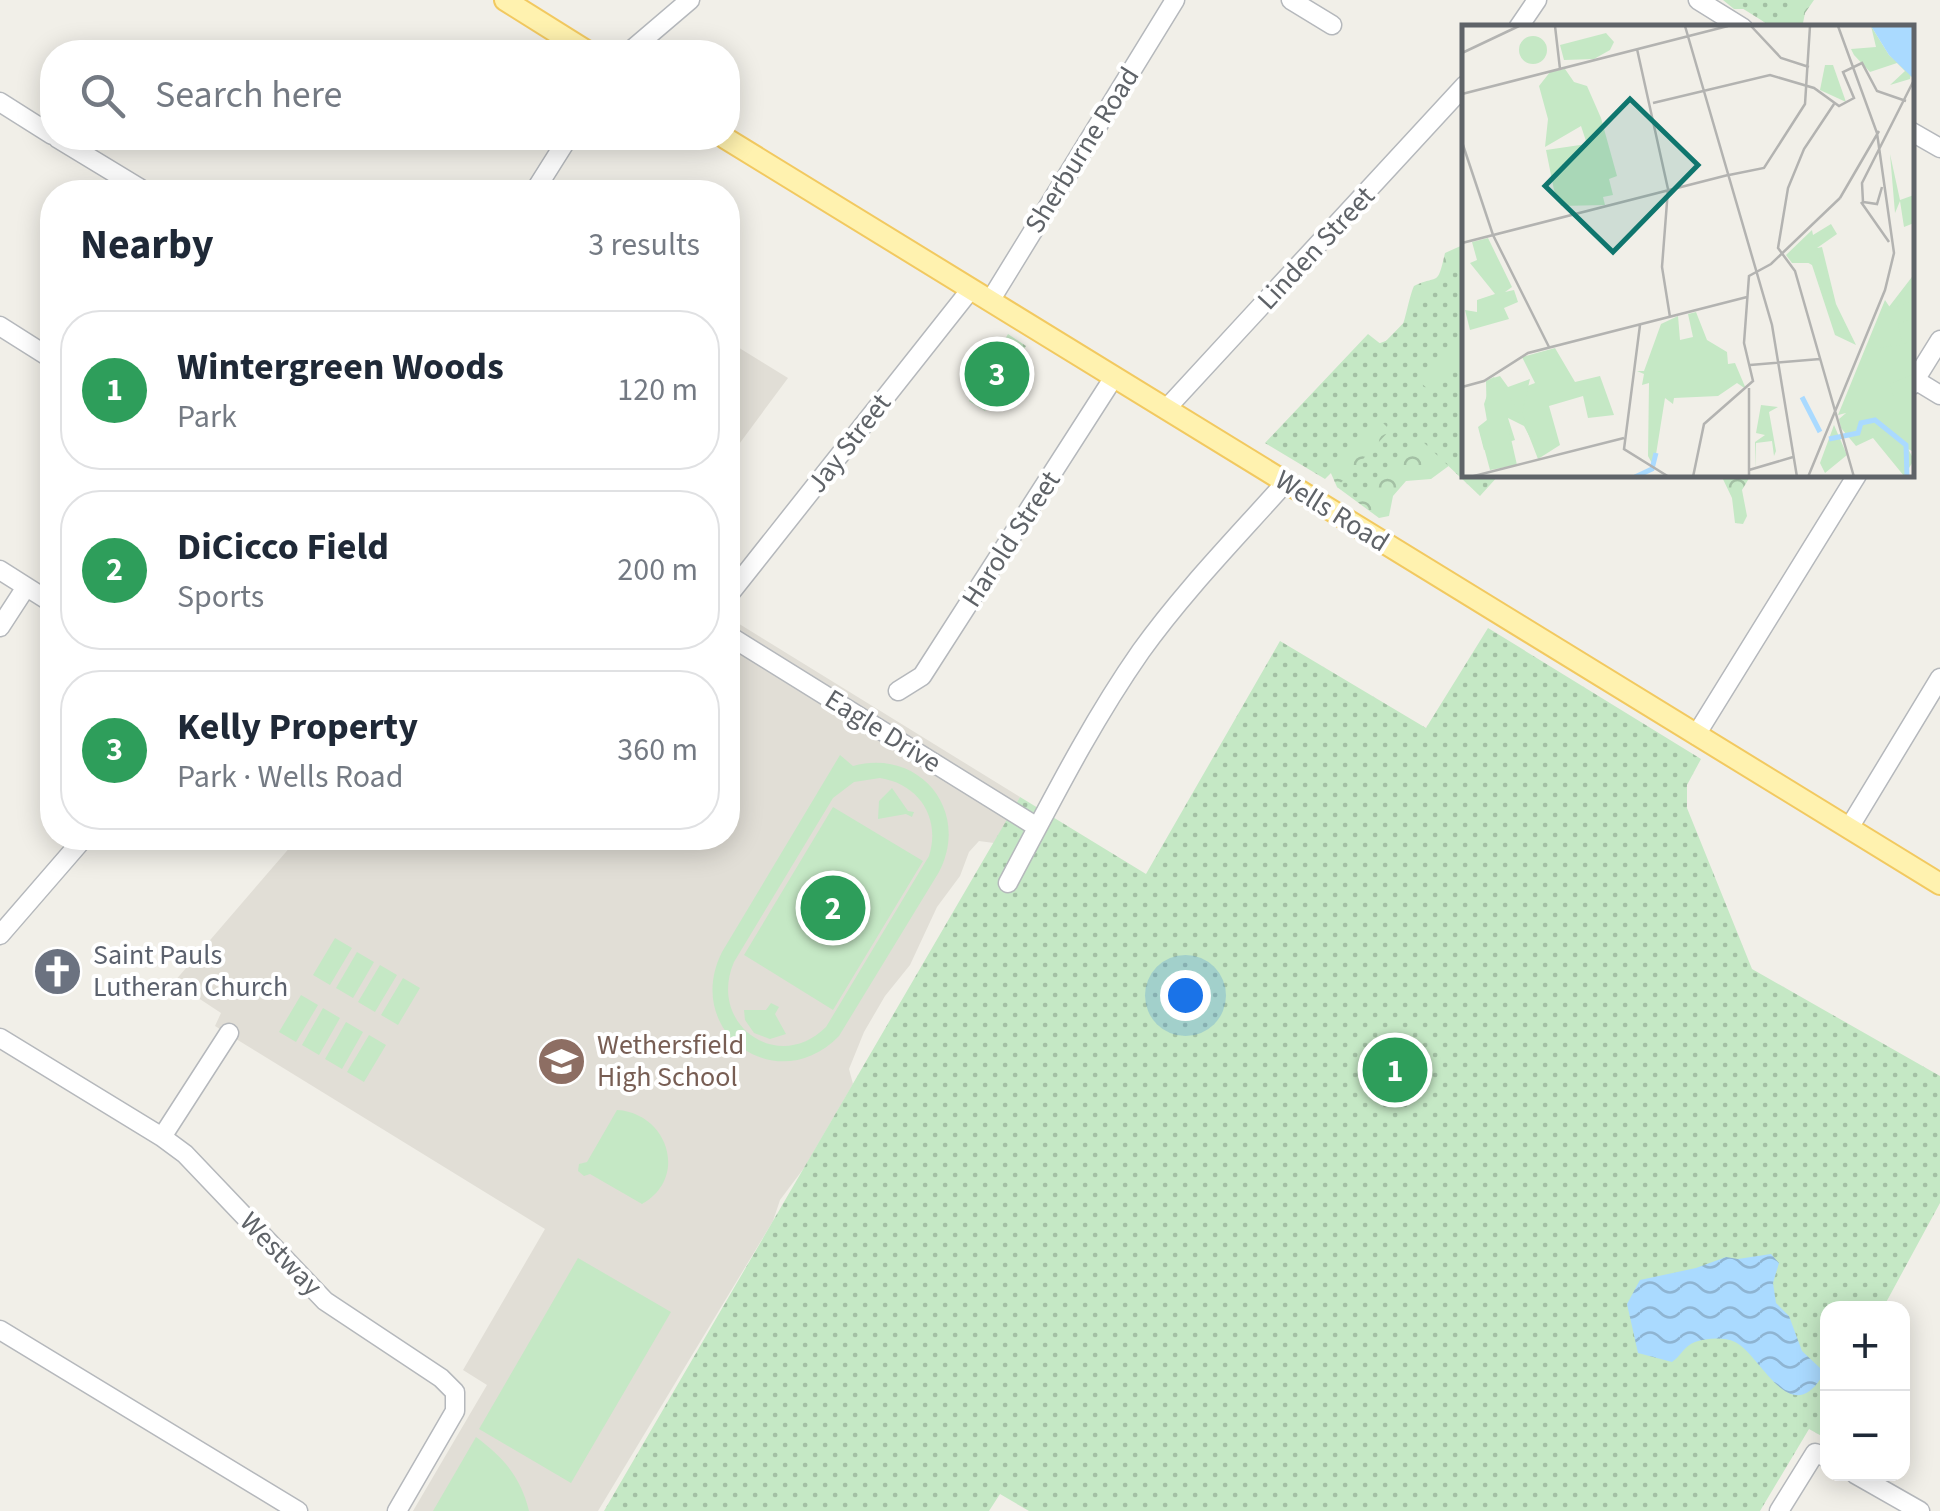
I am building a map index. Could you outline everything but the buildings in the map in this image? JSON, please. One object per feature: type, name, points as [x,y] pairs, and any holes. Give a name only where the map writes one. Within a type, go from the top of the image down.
[{"type":"main road","points":[[506,0],[569,40]]},
{"type":"main road","name":"Wells Road","points":[[740,147],[1940,884]]},
{"type":"street","points":[[643,40],[690,0]]},
{"type":"street","name":"Sherburne Road","points":[[990,301],[1175,0]]},
{"type":"street","points":[[1291,0],[1332,26]]},
{"type":"street","points":[[1520,25],[1537,0]]},
{"type":"street","points":[[1698,0],[1736,25]]},
{"type":"street","name":"Linden Street","points":[[1166,409],[1462,88]]},
{"type":"street","points":[[0,102],[40,127]]},
{"type":"street","points":[[1915,134],[1940,148]]},
{"type":"street","points":[[78,150],[126,180]]},
{"type":"street","points":[[542,180],[560,150]]},
{"type":"street","name":"Jay Street","points":[[740,581],[971,290]]},
{"type":"street","points":[[0,326],[40,351]]},
{"type":"street","points":[[1915,379],[1940,340]]},
{"type":"street","name":"Harold Street","points":[[898,690],[922,676],[1114,377]]},
{"type":"street","points":[[1915,382],[1940,395]]},
{"type":"street","points":[[1696,735],[1855,478]]},
{"type":"street","points":[[1008,883],[1088,732],[1142,650],[1184,595],[1285,483]]},
{"type":"street","points":[[0,570],[40,596]]},
{"type":"street","points":[[0,627],[26,587]]},
{"type":"street","name":"Eagle Drive","points":[[740,642],[1038,827]]},
{"type":"street","points":[[1849,828],[1940,678]]},
{"type":"street","points":[[0,935],[74,850]]},
{"type":"street","points":[[162,1137],[229,1033]]},
{"type":"street","name":"Westway","points":[[0,1038],[185,1154],[325,1301],[441,1378],[455,1392],[455,1411],[397,1511]]},
{"type":"street","points":[[0,1330],[298,1511]]},
{"type":"street","points":[[1779,1511],[1820,1458]]},
{"type":"street","points":[[1866,1481],[1920,1511]]},
{"type":"shaded area","points":[[740,348],[788,378],[740,443]]},
{"type":"shaded area","name":"Wethersfield High School","points":[[740,624],[1020,797],[994,843],[979,841],[969,852],[960,876],[937,907],[910,965],[885,996],[864,1032],[849,1069],[853,1084],[804,1168],[780,1200],[773,1221],[598,1511],[413,1511],[487,1385],[463,1370],[545,1229],[215,1026],[221,1013],[174,982],[288,850],[740,850]]},
{"type":"green space","points":[[1723,0],[1814,0],[1803,25],[1768,25],[1749,9],[1734,9]]},
{"type":"green space","points":[[1729,0],[1794,0],[1769,25]]},
{"type":"green space","points":[[1462,245],[1462,467],[1450,465],[1431,479],[1406,481],[1393,496],[1389,516],[1379,518],[1337,487],[1330,471],[1369,348],[1398,334],[1414,286],[1436,278],[1445,253]]},
{"type":"green space","points":[[1462,263],[1462,340],[1421,383],[1428,389],[1462,352],[1462,478],[1496,478],[1480,496],[1420,439],[1361,501],[1337,487],[1390,430],[1382,422],[1325,479],[1265,443],[1368,334],[1382,345]]},
{"type":"green space","points":[[1008,334],[1026,346],[985,411],[969,401]]},
{"type":"green space","points":[[1722,478],[1749,478],[1742,490],[1747,516],[1743,524],[1735,523],[1732,498]]},
{"type":"green space","points":[[1488,628],[1701,759],[1687,785],[1687,808],[1752,969],[1940,1076],[1940,1203],[1887,1301],[1820,1301],[1820,1435],[1809,1429],[1760,1511],[1029,1511],[1000,1494],[989,1511],[604,1511],[1020,797],[1146,874],[1280,641],[1426,728]]},
{"type":"green space","points":[[840,755],[853,766],[899,766],[918,775],[933,789],[943,806],[948,827],[947,849],[939,872],[839,1036],[815,1054],[789,1061],[764,1059],[742,1048],[725,1031],[715,1008],[713,981],[722,952]],"holes":[[[880,778],[906,787],[924,805],[932,829],[929,856],[826,1027],[807,1041],[788,1046],[769,1044],[752,1036],[730,1005],[728,985],[734,962],[833,798],[854,782]]]},
{"type":"green space","points":[[892,788],[908,811],[914,812],[912,817],[906,814],[878,819],[879,801]]},
{"type":"green space","points":[[833,807],[923,861],[833,1010],[744,955]]},
{"type":"green space","points":[[335,938],[352,948],[330,985],[313,975]]},
{"type":"green space","points":[[357,952],[374,962],[353,998],[336,988]]},
{"type":"green space","points":[[380,965],[397,975],[375,1012],[358,1002]]},
{"type":"green space","points":[[403,978],[420,988],[398,1025],[381,1015]]},
{"type":"green space","points":[[301,995],[318,1005],[296,1042],[279,1032]]},
{"type":"green space","points":[[771,1003],[779,1007],[775,1014],[786,1034],[770,1039],[754,1033],[745,1020],[744,1010],[766,1010]]},
{"type":"green space","points":[[323,1008],[340,1018],[319,1055],[302,1045]]},
{"type":"green space","points":[[346,1022],[363,1032],[342,1069],[325,1059]]},
{"type":"green space","points":[[369,1035],[386,1045],[364,1082],[347,1072]]},
{"type":"green space","points":[[617,1110],[649,1122],[666,1148],[665,1179],[657,1193],[642,1204],[578,1171]]},
{"type":"green space","points":[[578,1258],[671,1312],[571,1483],[479,1429]]},
{"type":"green space","points":[[476,1437],[510,1469],[529,1511],[433,1511]]},
{"type":"water","points":[[1771,1254],[1779,1263],[1773,1283],[1776,1303],[1789,1316],[1802,1351],[1820,1368],[1820,1379],[1809,1391],[1798,1395],[1786,1392],[1745,1349],[1731,1340],[1695,1342],[1672,1362],[1638,1353],[1627,1304],[1640,1280],[1726,1257]]},
{"type":"place","name":"Kelly Property","points":[[997,374]]},
{"type":"place","name":"DiCicco Field","points":[[833,908]]},
{"type":"place","name":"Saint Pauls Lutheran Church","points":[[58,971]]},
{"type":"place","name":"Wethersfield High School","points":[[562,1061]]},
{"type":"place","name":"Wintergreen Woods","points":[[1395,1070]]}]
